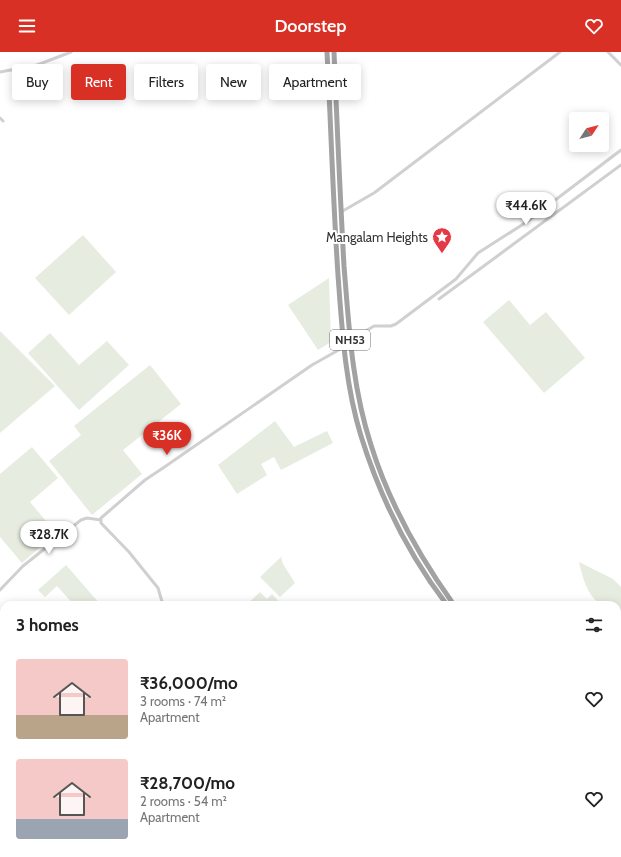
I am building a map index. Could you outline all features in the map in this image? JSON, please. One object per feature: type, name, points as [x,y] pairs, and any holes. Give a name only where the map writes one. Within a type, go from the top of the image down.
[{"type":"highway","name":"NH53","points":[[328,52],[335,232],[344,347],[352,400],[372,469],[386,504],[402,536],[443,601]]},
{"type":"highway","name":"NH53","points":[[334,52],[341,212],[350,340],[354,377],[362,415],[382,477],[397,512],[417,549],[451,601]]},
{"type":"street","points":[[0,72],[37,65],[71,52]]},
{"type":"street","points":[[341,212],[371,196],[560,52]]},
{"type":"street","points":[[608,52],[621,65]]},
{"type":"street","points":[[0,118],[3,122]]},
{"type":"street","points":[[350,340],[374,326],[391,326],[396,324],[456,279],[478,252],[525,223],[561,194],[621,150]]},
{"type":"street","points":[[439,299],[621,165]]},
{"type":"street","points":[[100,520],[130,493],[163,468],[312,365],[344,347]]},
{"type":"street","points":[[0,590],[23,566],[81,520],[87,518],[100,520],[129,552],[158,588],[162,601]]},
{"type":"shaded area","points":[[83,235],[116,272],[69,315],[35,278]]},
{"type":"shaded area","points":[[329,278],[331,342],[318,350],[288,305]]},
{"type":"shaded area","points":[[509,300],[530,325],[546,312],[585,358],[544,393],[483,322]]},
{"type":"shaded area","points":[[0,331],[55,386],[0,433]]},
{"type":"shaded area","points":[[50,333],[79,365],[107,341],[129,365],[79,410],[28,353]]},
{"type":"shaded area","points":[[150,365],[181,404],[123,450],[142,474],[92,515],[49,461],[81,435],[74,426]]},
{"type":"shaded area","points":[[275,421],[294,447],[327,431],[333,443],[281,470],[274,457],[261,464],[267,475],[237,494],[218,465]]},
{"type":"shaded area","points":[[32,447],[58,478],[30,502],[56,533],[22,563],[0,537],[0,474]]},
{"type":"shaded area","points":[[281,557],[283,564],[295,583],[280,597],[260,577]]},
{"type":"shaded area","points":[[579,562],[613,579],[621,587],[621,601],[596,601],[588,590]]},
{"type":"shaded area","points":[[66,565],[97,601],[70,601],[57,586],[45,597],[38,590]]},
{"type":"shaded area","points":[[260,592],[267,599],[272,594],[278,601],[250,601]]},
{"type":"place","name":"Mangalam Heights","points":[[442,254]]}]
